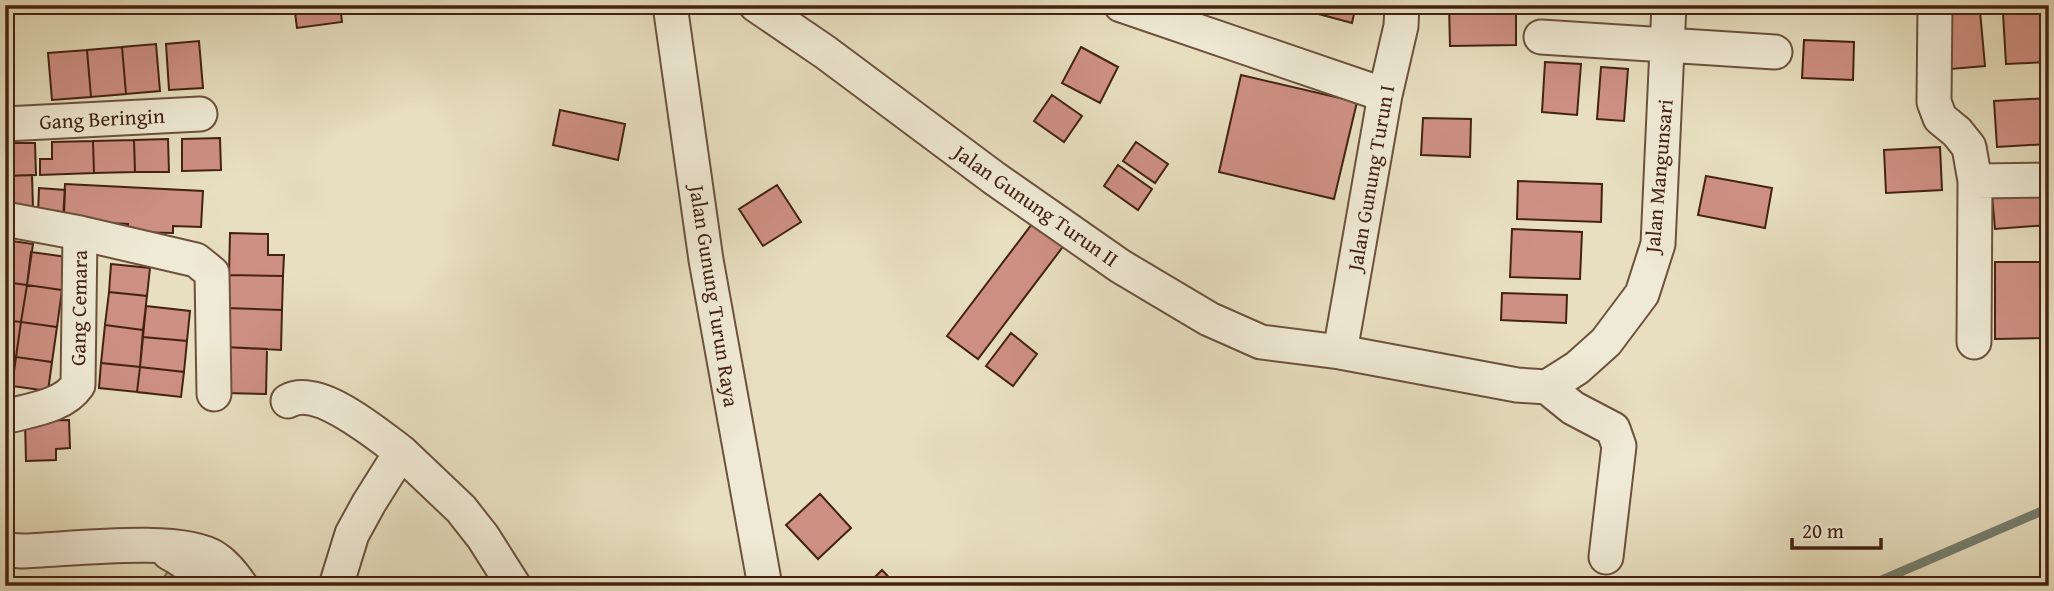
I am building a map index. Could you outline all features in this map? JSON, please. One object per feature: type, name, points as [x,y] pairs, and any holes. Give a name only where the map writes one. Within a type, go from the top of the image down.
[{"type":"street","name":"Jalan Gunung Turun Raya","points":[[670,5],[706,260],[765,586]]},
{"type":"street","name":"Jalan Gunung Turun II","points":[[756,5],[825,51],[994,178],[1131,272],[1209,318],[1261,342],[1340,352]]},
{"type":"street","points":[[1121,5],[1385,95]]},
{"type":"street","name":"Jalan Gunung Turun I","points":[[1340,352],[1385,95],[1401,26],[1402,5]]},
{"type":"street","name":"Jalan Mangunsari","points":[[1547,387],[1577,368],[1605,342],[1643,294],[1658,244],[1670,5]]},
{"type":"street","points":[[1935,5],[1934,102],[1940,118],[1957,132],[1969,148],[1975,181],[1973,342]]},
{"type":"street","points":[[1541,37],[1775,52]]},
{"type":"street","name":"Gang Beringin","points":[[5,124],[200,114]]},
{"type":"street","points":[[1975,181],[2049,180]]},
{"type":"street","name":"Gang Cemara","points":[[5,219],[196,260],[212,273],[214,394]]},
{"type":"street","name":"Gang Cemara","points":[[5,417],[62,401],[72,394],[78,385],[79,233]]},
{"type":"street","points":[[1340,352],[1547,387],[1573,408],[1613,429],[1619,446],[1606,557]]},
{"type":"street","points":[[288,401],[306,396],[318,400],[364,425],[401,452],[461,509],[483,537],[514,586]]},
{"type":"street","points":[[336,586],[352,534],[401,452]]},
{"type":"street","points":[[155,545],[182,559],[200,574],[209,586]]},
{"type":"street","points":[[5,550],[155,545],[187,547],[214,557],[241,586]]},
{"type":"street","points":[[760,552],[789,586]]},
{"type":"green space","points":[[181,555],[223,586],[157,586]]},
{"type":"building","points":[[294,5],[340,5],[342,22],[297,28]]},
{"type":"building","points":[[1313,5],[1356,5],[1352,23],[1311,12]]},
{"type":"building","points":[[1449,5],[1516,5],[1516,45],[1450,46]]},
{"type":"building","points":[[1980,11],[1985,66],[1951,69],[1946,14]]},
{"type":"building","points":[[2046,11],[2048,62],[2006,64],[2003,13]]},
{"type":"building","points":[[1804,40],[1854,42],[1853,80],[1802,78]]},
{"type":"building","points":[[199,41],[203,88],[169,90],[166,44]]},
{"type":"building","points":[[156,44],[160,91],[126,94],[122,47]]},
{"type":"building","points":[[122,47],[126,94],[91,97],[87,50]]},
{"type":"building","points":[[1081,47],[1118,67],[1100,103],[1062,83]]},
{"type":"building","points":[[87,50],[91,97],[52,100],[48,53]]},
{"type":"building","points":[[1545,62],[1581,64],[1577,115],[1542,112]]},
{"type":"building","points":[[1601,67],[1628,69],[1624,121],[1597,119]]},
{"type":"building","points":[[1241,75],[1357,102],[1334,199],[1219,172]]},
{"type":"building","points":[[1052,95],[1082,116],[1064,142],[1034,121]]},
{"type":"building","points":[[2049,98],[2049,144],[1997,147],[1994,101]]},
{"type":"building","points":[[560,110],[625,124],[618,160],[553,145]]},
{"type":"building","points":[[1423,118],[1471,119],[1470,157],[1421,155]]},
{"type":"building","points":[[220,138],[221,170],[182,171],[182,139]]},
{"type":"building","points":[[168,139],[169,172],[135,172],[134,140]]},
{"type":"building","points":[[134,140],[135,172],[94,173],[93,141]]},
{"type":"building","points":[[93,141],[94,173],[40,175],[40,159],[52,159],[52,142]]},
{"type":"building","points":[[1136,142],[1168,164],[1155,183],[1123,161]]},
{"type":"building","points":[[5,143],[35,143],[36,175],[5,176]]},
{"type":"building","points":[[1940,147],[1942,190],[1886,193],[1884,150]]},
{"type":"building","points":[[1118,165],[1152,189],[1138,210],[1104,186]]},
{"type":"building","points":[[32,175],[33,208],[5,208],[5,176]]},
{"type":"building","points":[[1706,176],[1772,188],[1765,228],[1698,215]]},
{"type":"building","points":[[1518,181],[1602,184],[1601,222],[1517,219]]},
{"type":"building","points":[[65,184],[203,191],[201,227],[173,226],[173,233],[127,232],[128,224],[63,221]]},
{"type":"building","points":[[777,185],[801,222],[763,246],[739,209]]},
{"type":"building","points":[[39,188],[65,190],[64,215],[38,214]]},
{"type":"building","points":[[2049,192],[2049,225],[1995,229],[1992,195]]},
{"type":"building","points":[[1035,220],[1065,244],[978,359],[947,336]]},
{"type":"building","points":[[1512,229],[1582,232],[1580,279],[1510,277]]},
{"type":"building","points":[[230,233],[268,234],[268,255],[284,255],[283,276],[229,275]]},
{"type":"building","points":[[5,240],[33,244],[27,285],[5,282]]},
{"type":"building","points":[[31,252],[67,257],[62,290],[27,285]]},
{"type":"building","points":[[1995,262],[2049,262],[2049,338],[1995,339]]},
{"type":"building","points":[[111,264],[150,268],[147,296],[109,292]]},
{"type":"building","points":[[229,275],[283,276],[282,310],[227,308]]},
{"type":"building","points":[[5,282],[27,285],[21,322],[5,320]]},
{"type":"building","points":[[27,285],[62,290],[57,327],[21,322]]},
{"type":"building","points":[[109,292],[147,296],[143,330],[105,325]]},
{"type":"building","points":[[1502,293],[1567,295],[1566,323],[1501,320]]},
{"type":"building","points":[[146,306],[190,311],[187,341],[143,337]]},
{"type":"building","points":[[227,308],[282,310],[281,350],[226,347]]},
{"type":"building","points":[[5,320],[21,322],[16,357],[5,355]]},
{"type":"building","points":[[21,322],[57,327],[52,362],[16,357]]},
{"type":"building","points":[[105,325],[143,330],[140,367],[101,363]]},
{"type":"building","points":[[1011,333],[1037,354],[1013,386],[986,366]]},
{"type":"building","points":[[143,337],[187,341],[184,372],[140,367]]},
{"type":"building","points":[[226,347],[267,349],[266,394],[225,393]]},
{"type":"building","points":[[5,355],[16,357],[12,386],[5,385]]},
{"type":"building","points":[[16,357],[52,362],[48,391],[12,386]]},
{"type":"building","points":[[101,363],[140,367],[137,392],[99,388]]},
{"type":"building","points":[[140,367],[184,372],[181,397],[137,392]]},
{"type":"building","points":[[69,420],[70,448],[56,449],[56,460],[26,461],[25,421]]},
{"type":"building","points":[[5,432],[14,433],[13,469],[5,469]]},
{"type":"building","points":[[820,494],[851,528],[818,559],[786,525]]},
{"type":"building","points":[[882,570],[897,586],[866,586]]},
{"type":"waterway","points":[[1868,586],[2049,508]]}]
